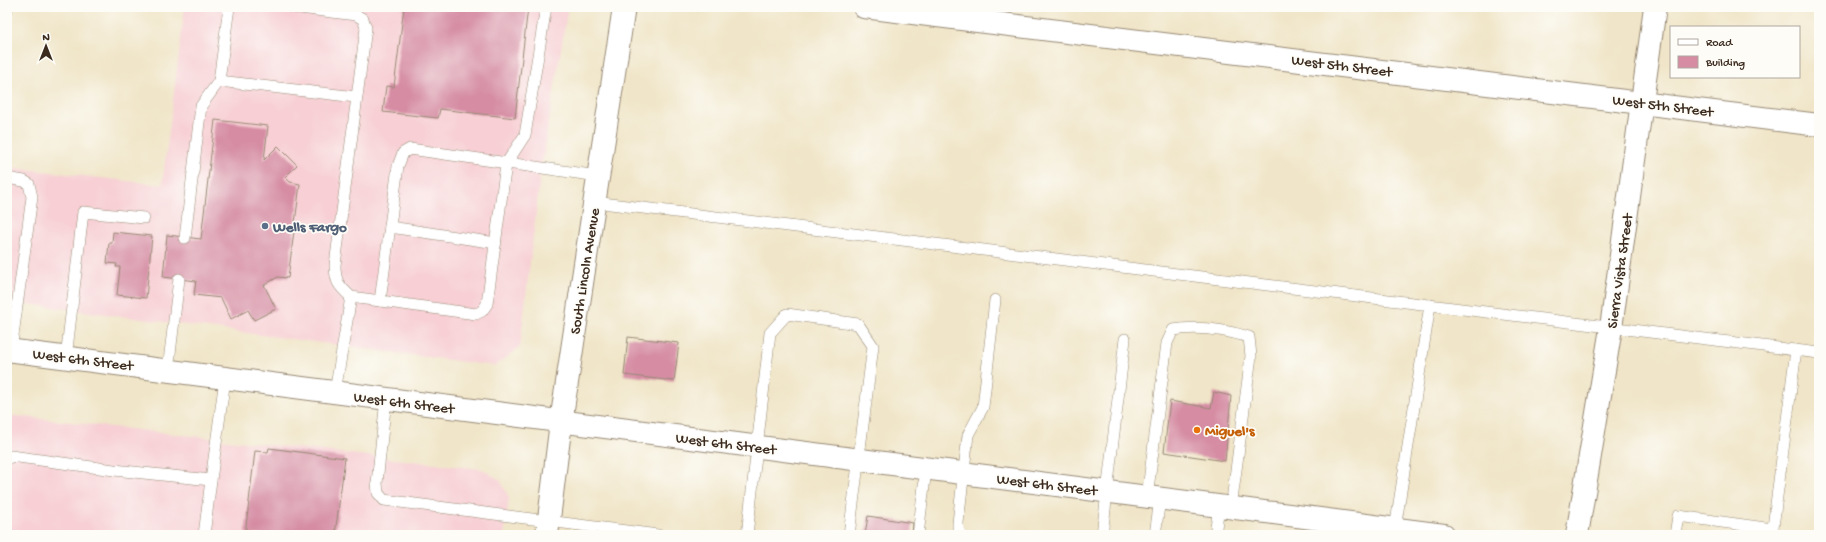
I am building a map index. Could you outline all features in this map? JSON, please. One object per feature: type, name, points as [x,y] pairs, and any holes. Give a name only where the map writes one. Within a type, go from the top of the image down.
[{"type":"main road","name":"South Lincoln Avenue","points":[[548,528],[561,422],[624,7]]},
{"type":"main road","name":"West 5th Street","points":[[864,7],[1819,125]]},
{"type":"main road","name":"Sierra Vista Street","points":[[1577,535],[1611,328],[1655,7]]},
{"type":"main road","name":"West 6th Street","points":[[9,350],[757,448],[1225,507],[1357,529],[1444,535]]},
{"type":"lane","points":[[185,238],[201,106],[219,80],[229,7]]},
{"type":"lane","points":[[292,7],[356,15],[363,19],[366,28],[335,265],[335,278],[341,287],[351,297],[476,314],[482,311],[487,304],[506,164],[525,135],[546,7]]},
{"type":"lane","points":[[219,80],[356,97]]},
{"type":"lane","points":[[380,301],[398,166],[402,153],[410,150],[598,176]]},
{"type":"lane","points":[[7,178],[24,181],[29,184],[32,197],[9,350]]},
{"type":"lane","points":[[594,202],[1819,353]]},
{"type":"lane","points":[[66,358],[83,212],[144,218]]},
{"type":"lane","points":[[390,227],[496,243]]},
{"type":"lane","points":[[168,370],[179,279]]},
{"type":"lane","points":[[335,392],[351,297]]},
{"type":"lane","points":[[956,533],[968,434],[983,407],[995,300]]},
{"type":"lane","points":[[1408,532],[1430,305]]},
{"type":"lane","points":[[747,535],[770,333],[787,314],[858,324],[873,346],[849,535]]},
{"type":"lane","points":[[1156,535],[1154,498],[1167,343],[1173,330],[1188,328],[1237,333],[1249,337],[1251,356],[1225,507],[1215,535]]},
{"type":"lane","points":[[1102,535],[1125,339]]},
{"type":"lane","points":[[1675,535],[1678,516],[1773,532],[1796,350]]},
{"type":"lane","points":[[204,535],[225,379]]},
{"type":"lane","points":[[386,399],[377,483],[378,493],[384,500],[548,528],[658,535]]},
{"type":"lane","points":[[8,454],[114,470],[211,480]]},
{"type":"lane","points":[[918,535],[926,469]]},
{"type":"shaded area","points":[[185,7],[568,7],[541,169],[520,347],[495,366],[7,301],[7,167],[162,185]]},
{"type":"shaded area","points":[[7,415],[482,469],[500,480],[509,498],[504,535],[7,535]]},
{"type":"building","points":[[404,7],[528,7],[515,118],[440,109],[438,118],[383,112],[386,86],[394,87]]},
{"type":"building","points":[[215,120],[268,126],[264,160],[278,146],[297,165],[285,177],[290,182],[300,184],[288,278],[278,277],[264,285],[276,309],[254,320],[248,310],[231,319],[221,298],[194,295],[196,281],[163,277],[167,235],[201,239]]},
{"type":"building","points":[[113,232],[152,236],[146,298],[117,295],[120,267],[116,267],[117,264],[107,263],[109,243],[112,243]]},
{"type":"building","points":[[628,337],[679,343],[674,381],[624,375]]},
{"type":"building","name":"Miguel's","points":[[1214,392],[1231,396],[1225,461],[1164,452],[1170,401],[1211,408]]},
{"type":"building","points":[[269,448],[345,458],[335,535],[245,535],[255,451],[268,452]]},
{"type":"building","points":[[868,516],[913,523],[912,535],[865,535]]},
{"type":"place","name":"Wells Fargo","points":[[265,226]]},
{"type":"place","name":"Miguel's","points":[[1197,430]]}]
